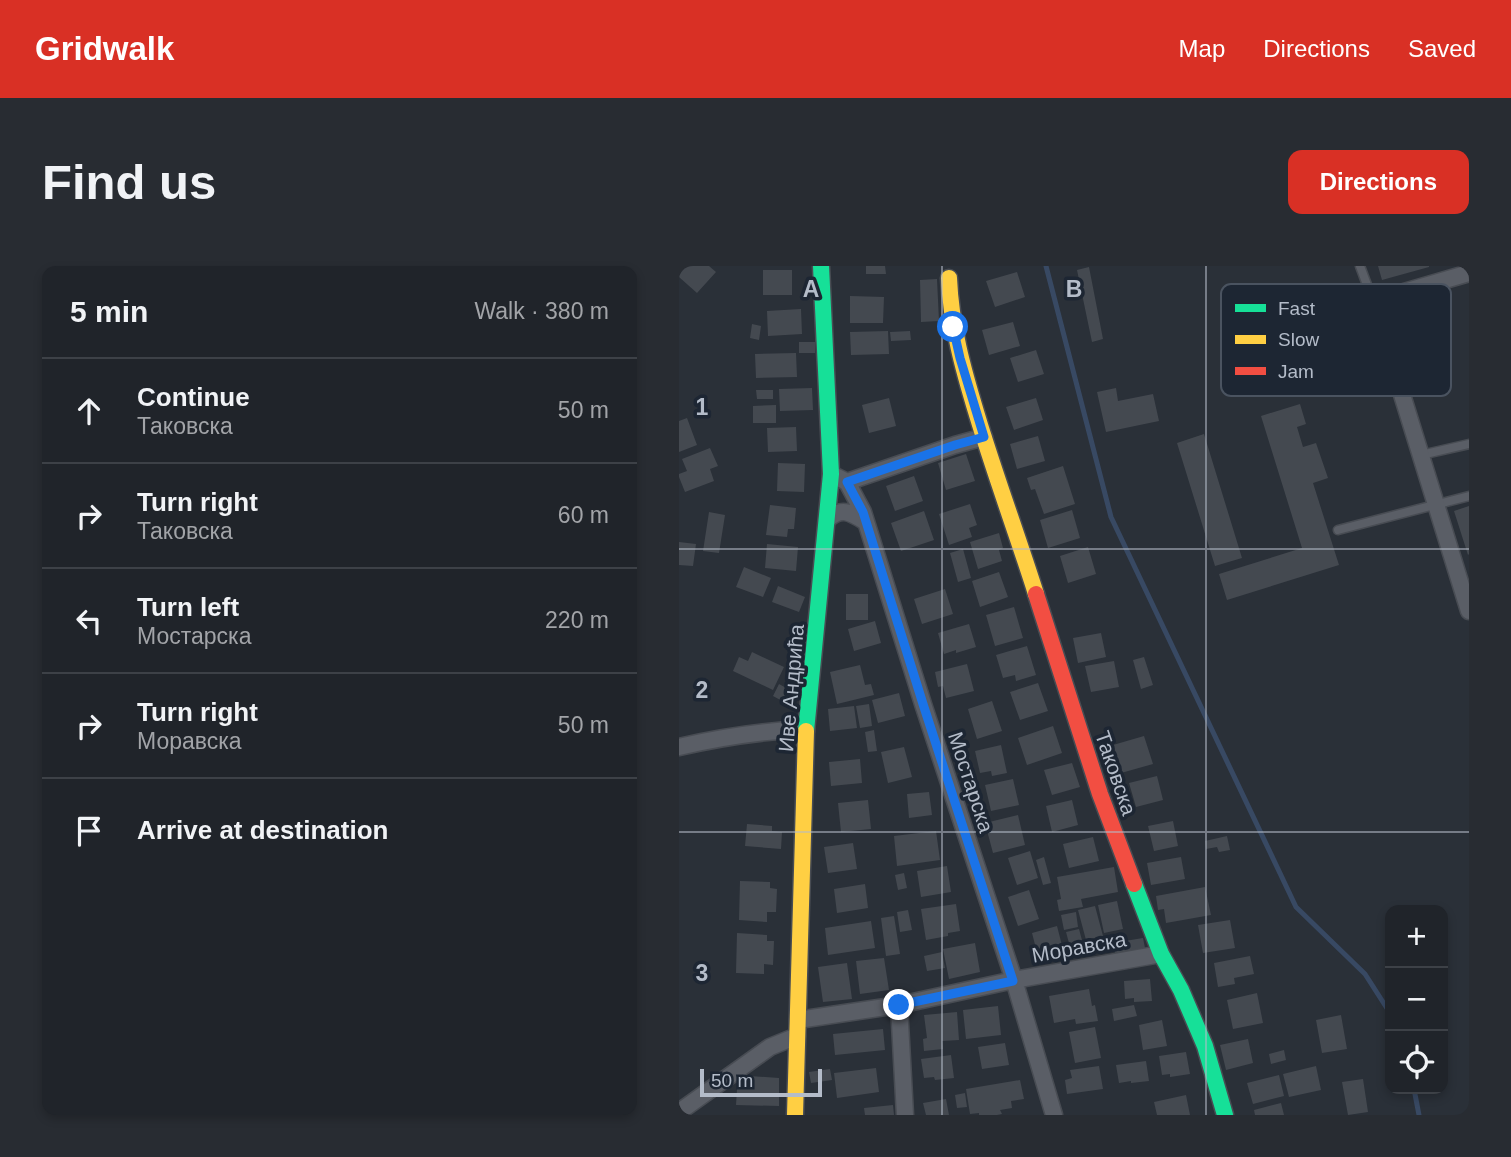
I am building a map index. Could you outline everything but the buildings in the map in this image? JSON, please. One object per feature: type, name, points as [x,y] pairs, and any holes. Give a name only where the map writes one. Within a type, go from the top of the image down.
[{"type":"street","name":"Иве Андрића","points":[[795,1115],[806,730],[831,474],[821,266]]},
{"type":"street","points":[[1431,284],[1469,273]]},
{"type":"street","name":"Таковска","points":[[949,278],[950,306],[960,358],[1100,794],[1161,954],[1181,990],[1205,1046],[1225,1115]]},
{"type":"street","points":[[1402,396],[1469,611]]},
{"type":"street","points":[[831,474],[847,482],[984,437]]},
{"type":"street","name":"Мостарска","points":[[847,482],[863,512],[1054,1115]]},
{"type":"street","points":[[827,520],[839,512],[846,512],[866,522]]},
{"type":"street","points":[[679,747],[769,730],[806,730]]},
{"type":"street","name":"Моравска","points":[[679,1112],[797,1028],[1013,981],[1161,954]]},
{"type":"street","points":[[899,1005],[905,1115]]},
{"type":"lane","points":[[1360,266],[1367,284]]},
{"type":"lane","points":[[1421,456],[1469,444]]},
{"type":"lane","points":[[1338,530],[1469,496]]},
{"type":"waterway","points":[[1046,266],[1111,517],[1296,907],[1365,974],[1385,1005]]},
{"type":"waterway","points":[[1415,1094],[1419,1115]]},
{"type":"traffic: fast","points":[[806,731],[831,474],[821,266]]},
{"type":"traffic: fast","points":[[1134,884],[1161,954],[1181,990],[1205,1046],[1225,1115]]},
{"type":"traffic: slow","points":[[949,278],[955,330],[967,381],[1036,594]]},
{"type":"traffic: slow","points":[[795,1115],[806,731]]},
{"type":"traffic: jam","points":[[1036,594],[1100,794],[1134,884]]},
{"type":"route","points":[[899,1005],[1013,981],[863,512],[847,482],[984,437],[953,327]]}]
